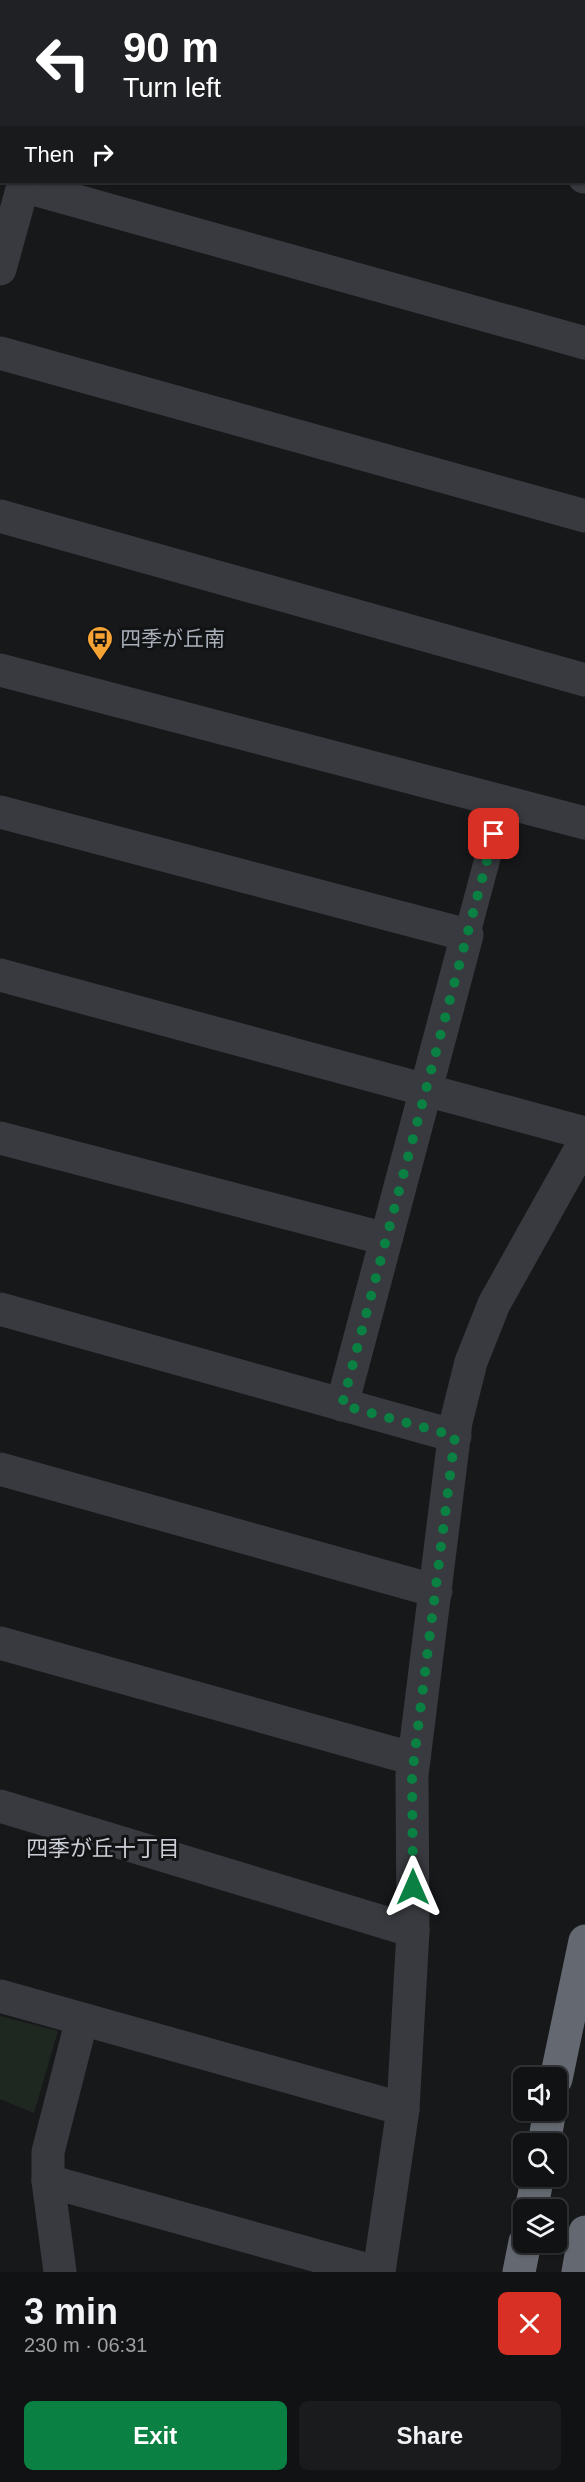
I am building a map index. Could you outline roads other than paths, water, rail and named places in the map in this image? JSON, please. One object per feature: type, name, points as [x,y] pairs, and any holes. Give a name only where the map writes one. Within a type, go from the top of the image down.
[{"type":"highway","points":[[559,2067],[585,1941]]},
{"type":"highway","points":[[578,2272],[585,2232]]},
{"type":"highway","points":[[519,2272],[523,2253]]},
{"type":"street","points":[[0,269],[23,184],[585,343]]},
{"type":"street","points":[[0,353],[585,516]]},
{"type":"street","points":[[0,516],[585,680]]},
{"type":"street","points":[[0,670],[585,823]]},
{"type":"street","points":[[0,812],[467,935]]},
{"type":"street","points":[[342,1405],[494,834]]},
{"type":"street","points":[[0,975],[585,1133],[580,1150],[494,1304],[471,1362],[455,1436],[414,1759],[413,1931],[404,2109],[377,2272],[48,2181]]},
{"type":"street","points":[[0,1138],[386,1239]]},
{"type":"street","points":[[0,1309],[455,1436]]},
{"type":"street","points":[[0,1470],[436,1591]]},
{"type":"street","points":[[0,1643],[414,1759]]},
{"type":"street","points":[[0,1806],[413,1931]]},
{"type":"street","points":[[0,1996],[404,2109]]},
{"type":"street","points":[[60,2272],[48,2181],[48,2151],[82,2019]]},
{"type":"place","name":"四季が丘南","points":[[100,662]]},
{"type":"district","name":"四季が丘十丁目","points":[[103,1848]]}]
